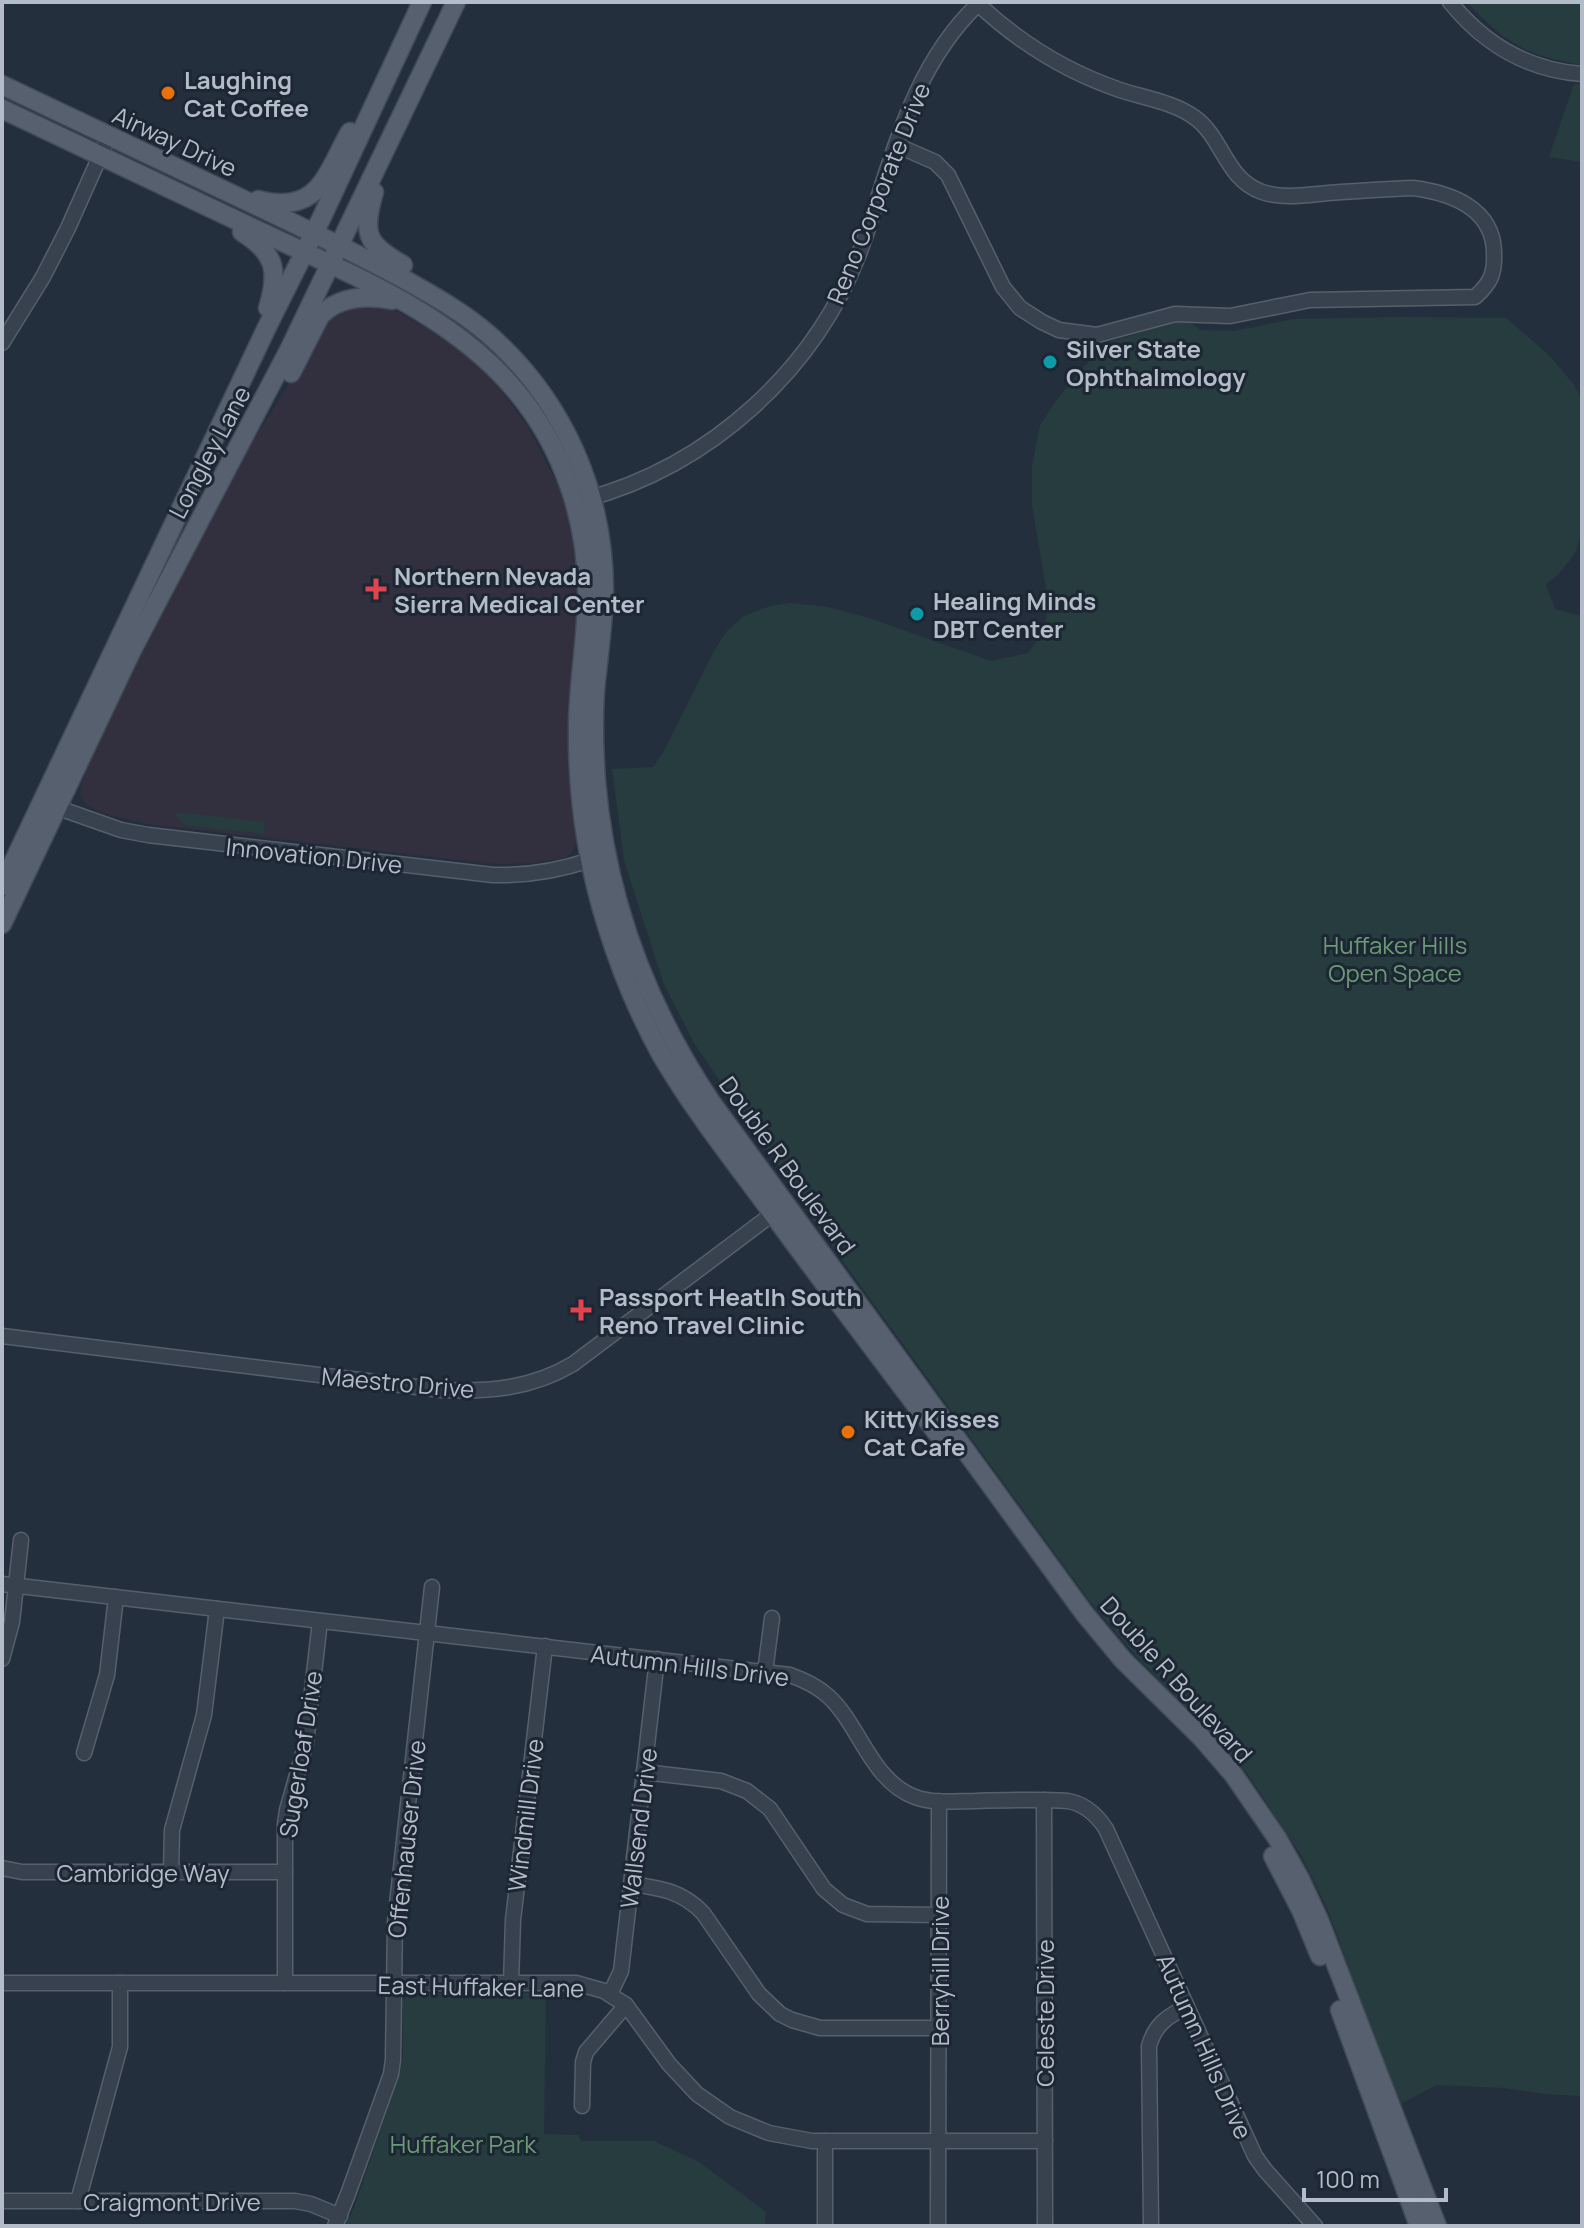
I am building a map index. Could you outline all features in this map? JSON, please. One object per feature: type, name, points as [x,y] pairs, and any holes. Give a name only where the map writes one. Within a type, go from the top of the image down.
[{"type":"main road","name":"Longley Lane","points":[[2,886],[50,805],[252,423],[327,239],[394,62],[422,2]]},
{"type":"main road","name":"Longley Lane","points":[[2,924],[50,805],[253,358],[385,149],[456,2]]},
{"type":"main road","points":[[215,186],[278,204],[298,202],[308,197],[325,178],[381,76],[394,62]]},
{"type":"main road","name":"Airway Drive","points":[[2,85],[327,239]]},
{"type":"main road","name":"Airway Drive","points":[[2,109],[317,258]]},
{"type":"main road","points":[[385,149],[368,214],[371,238],[382,254],[438,286],[467,317]]},
{"type":"main road","points":[[143,176],[168,198],[262,246],[275,277],[253,358]]},
{"type":"main road","name":"Double R Boulevard","points":[[327,239],[440,299],[467,317],[514,359],[550,403],[578,456],[583,500],[587,614],[579,688],[578,751],[582,810],[590,860],[611,939],[651,1036],[700,1115],[779,1209],[1084,1613],[1123,1660],[1218,1757],[1272,1830],[1319,1920],[1437,2226]]},
{"type":"main road","name":"Double R Boulevard","points":[[317,258],[411,307],[459,337],[513,388],[532,412],[583,500],[602,553],[604,583],[595,695],[594,755],[602,829],[615,894],[641,973],[679,1052],[779,1209],[1097,1650],[1200,1755],[1256,1826],[1310,1931],[1419,2226]]},
{"type":"main road","points":[[252,423],[273,400],[290,374],[327,308],[346,299],[367,298],[392,300],[411,307]]},
{"type":"street","points":[[1450,2],[1477,31],[1508,53],[1549,69],[1582,74]]},
{"type":"street","points":[[896,145],[935,162],[948,175],[1003,287],[1020,308],[1059,330],[1097,335],[1175,314],[1230,316],[1310,300],[1475,297],[1489,283],[1494,257],[1493,238],[1488,224],[1481,215],[1457,200],[1431,190],[1413,188],[1292,196],[1254,189],[1234,173],[1197,119],[1174,107],[1120,90],[1065,66],[977,3]]},
{"type":"street","name":"Reno Corporate Drive","points":[[583,500],[615,491],[655,473],[707,443],[740,419],[786,375],[813,341],[847,284],[911,103],[929,67],[977,3]]},
{"type":"street","points":[[2,343],[43,277],[109,136]]},
{"type":"street","name":"Innovation Drive","points":[[50,805],[121,830],[148,835],[493,875],[550,872],[590,860]]},
{"type":"street","name":"Maestro Drive","points":[[2,1336],[441,1390],[503,1389],[534,1382],[573,1364],[779,1209]]},
{"type":"street","points":[[2,1659],[12,1622],[9,1585],[21,1540]]},
{"type":"street","name":"Autumn Hills Drive","points":[[9,1585],[790,1675],[817,1687],[838,1707],[886,1777],[916,1798],[939,1801],[1074,1802],[1092,1812],[1111,1839],[1255,2156],[1315,2226]]},
{"type":"street","name":"Offenhauser Drive","points":[[337,2221],[391,2074],[395,1922],[432,1587]]},
{"type":"street","points":[[84,1753],[107,1675],[116,1597]]},
{"type":"street","points":[[171,1872],[174,1814],[204,1715],[217,1609]]},
{"type":"street","points":[[765,1672],[772,1618]]},
{"type":"street","name":"Sugerloaf Drive","points":[[285,1983],[287,1810],[306,1743],[320,1621]]},
{"type":"street","name":"Windmill Drive","points":[[511,1983],[513,1920],[545,1646]]},
{"type":"street","name":"Wallsend Drive","points":[[610,1994],[621,1971],[657,1659]]},
{"type":"street","points":[[644,1772],[721,1781],[747,1791],[770,1809],[824,1889],[843,1905],[867,1914],[939,1915]]},
{"type":"street","name":"Celeste Drive","points":[[1044,1800],[1045,2226]]},
{"type":"street","name":"Berryhill Drive","points":[[938,2226],[939,1801]]},
{"type":"street","name":"Cambridge Way","points":[[2,1868],[22,1872],[285,1872]]},
{"type":"street","points":[[632,1884],[671,1890],[694,1903],[759,1994],[780,2014],[792,2020],[820,2028],[939,2028]]},
{"type":"street","name":"East Huffaker Lane","points":[[2,1983],[576,1983],[610,1994],[626,2005],[682,2079],[712,2106],[748,2126],[790,2138],[825,2141],[1045,2141]]},
{"type":"street","points":[[78,2201],[120,2047],[120,1983]]},
{"type":"street","points":[[582,2106],[584,2056],[626,2005]]},
{"type":"street","points":[[1151,2226],[1149,2046],[1164,2020],[1187,2007]]},
{"type":"street","points":[[825,2141],[825,2226]]},
{"type":"street","name":"Craigmont Drive","points":[[2,2201],[299,2201],[311,2204],[337,2221]]},
{"type":"shaded area","name":"Northern Nevada Sierra Medical Center","points":[[347,303],[393,309],[442,337],[476,364],[499,388],[528,427],[570,508],[581,579],[572,783],[576,843],[571,854],[563,858],[496,864],[148,824],[102,813],[88,806],[81,796],[80,788],[103,727],[152,626],[238,465],[290,382],[319,323]]},
{"type":"green space","points":[[1467,2],[1582,2],[1582,65],[1546,57],[1518,46],[1493,28]]},
{"type":"green space","points":[[1574,84],[1582,84],[1582,162],[1549,157]]},
{"type":"green space","name":"Huffaker Hills Open Space","points":[[1506,318],[1550,356],[1582,400],[1582,529],[1576,552],[1546,585],[1555,609],[1582,616],[1582,2096],[1437,2085],[1398,2105],[1328,1910],[1301,1855],[1246,1772],[1135,1655],[1088,1599],[804,1208],[694,1043],[663,982],[624,860],[612,769],[653,767],[726,632],[742,617],[770,606],[791,603],[828,607],[869,618],[991,661],[1028,653],[1043,632],[1049,606],[1032,505],[1032,467],[1040,425],[1058,398],[1098,350],[1109,342],[1187,319],[1200,330],[1234,331],[1293,319]]},
{"type":"green space","points":[[177,812],[265,822],[264,834],[184,825],[176,816]]},
{"type":"green space","name":"Huffaker Park","points":[[546,1993],[544,2134],[578,2135],[581,2141],[654,2141],[699,2162],[766,2212],[765,2226],[345,2226],[400,2073],[403,2058],[402,2002],[409,1994]]},
{"type":"place","name":"Laughing Cat Coffee","points":[[168,93]]},
{"type":"place","name":"Silver State Ophthalmology","points":[[1050,362]]},
{"type":"place","name":"Northern Nevada Sierra Medical Center","points":[[376,589]]},
{"type":"place","name":"Healing Minds DBT Center","points":[[917,614]]},
{"type":"place","name":"Passport Heatlh South Reno Travel Clinic","points":[[581,1310]]},
{"type":"place","name":"Kitty Kisses Cat Cafe","points":[[848,1432]]}]
